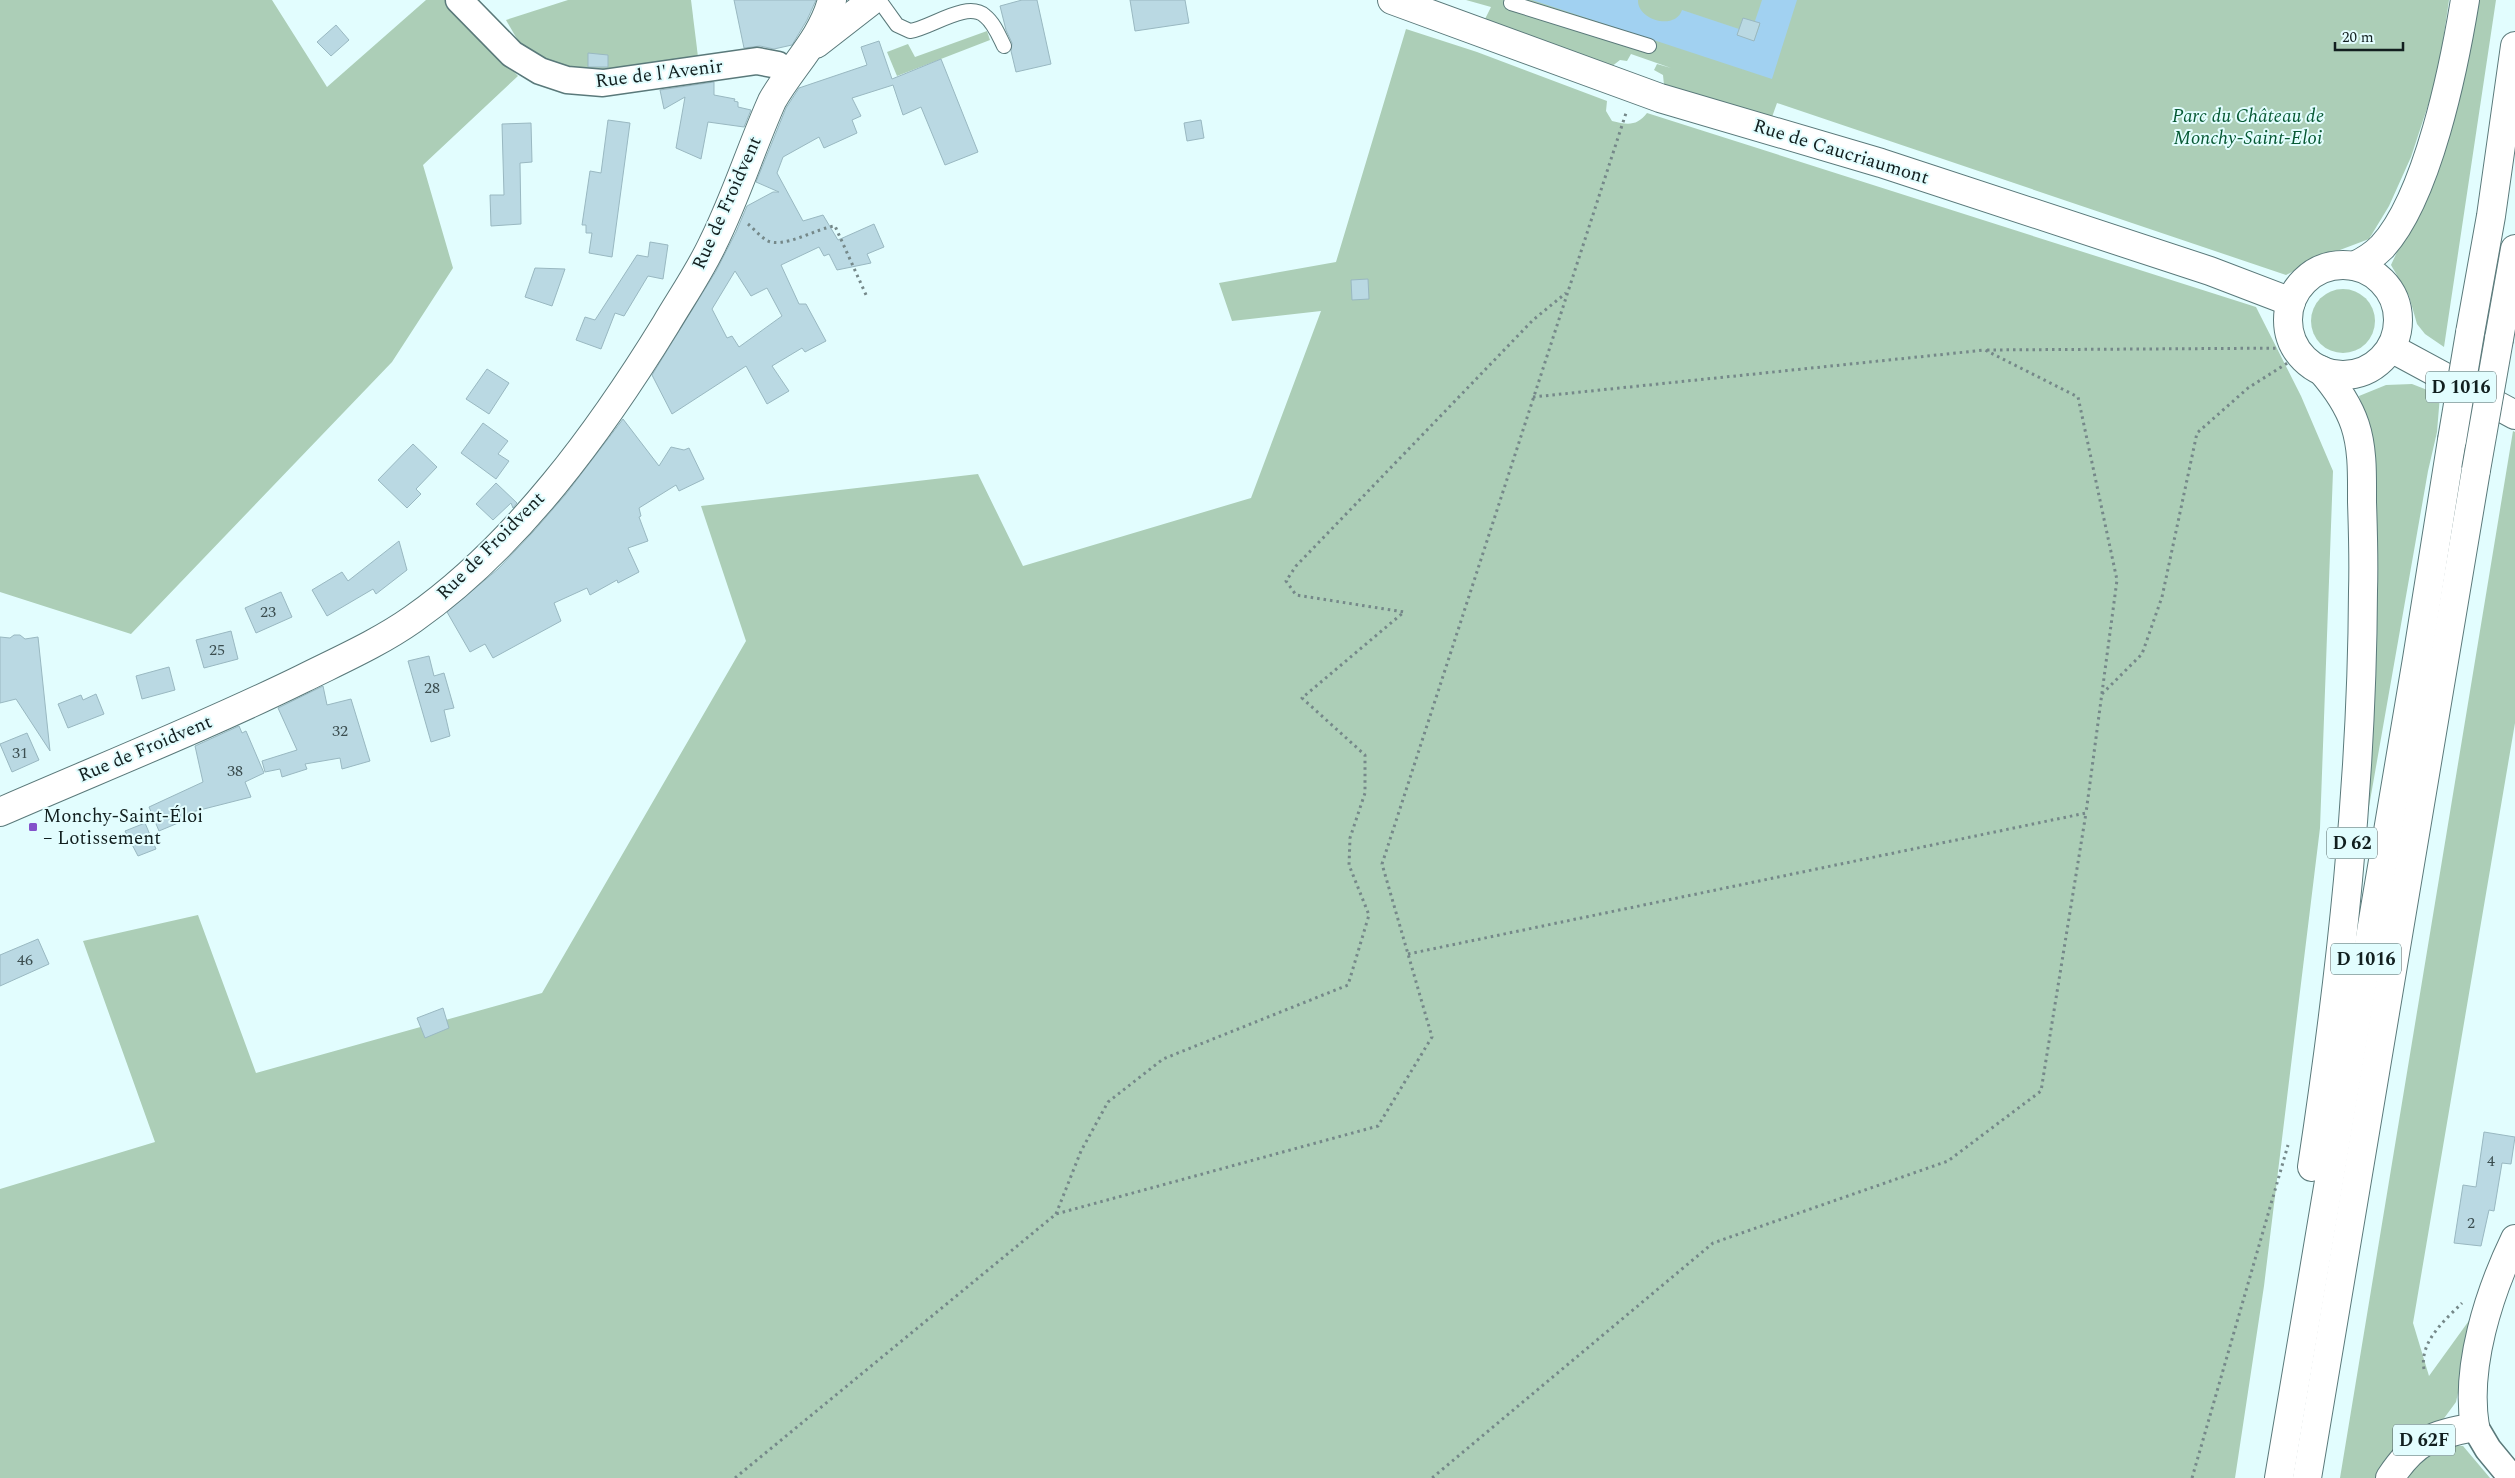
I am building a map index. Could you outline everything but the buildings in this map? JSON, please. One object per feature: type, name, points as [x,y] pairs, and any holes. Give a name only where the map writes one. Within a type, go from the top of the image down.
[{"type":"main road","points":[[789,74],[810,47],[832,0]]},
{"type":"main road","name":"Rue de Caucriaumont","points":[[1392,0],[1634,88],[1896,168],[2210,271],[2291,302]]},
{"type":"main road","points":[[2354,266],[2372,256],[2383,246],[2400,221],[2415,190],[2441,112],[2465,0]]},
{"type":"main road","points":[[810,47],[868,1]]},
{"type":"main road","name":"D 1016","points":[[2279,1478],[2492,206],[2515,46]]},
{"type":"main road","name":"Rue de Froidvent","points":[[0,812],[257,701],[367,646],[414,618],[463,579],[520,521],[611,411],[706,258],[772,101],[789,74]]},
{"type":"main road","name":"D 1016","points":[[2307,1478],[2476,470],[2515,249]]},
{"type":"main road","points":[[2338,265],[2354,266],[2376,276],[2388,287],[2395,301],[2398,325],[2391,348],[2381,360],[2360,372],[2344,375],[2306,358],[2289,326],[2291,302],[2304,282],[2316,272],[2338,265]]},
{"type":"main road","points":[[2391,348],[2515,415]]},
{"type":"main road","name":"D 62","points":[[2305,1324],[2303,1236],[2337,999],[2345,924],[2358,766],[2363,649],[2362,478],[2359,440],[2345,402],[2306,358]]},
{"type":"main road","name":"D 62F","points":[[2390,1478],[2407,1454],[2423,1440],[2446,1432],[2475,1428],[2472,1391],[2478,1354],[2495,1284],[2515,1239]]},
{"type":"street","name":"Rue de l'Avenir","points":[[459,0],[516,57],[540,71],[567,80],[603,82],[757,62],[778,65],[789,74]]},
{"type":"street","points":[[2475,1428],[2488,1449],[2512,1478]]},
{"type":"lane","points":[[1512,0],[1510,3],[1649,46]]},
{"type":"lane","points":[[868,1],[897,25],[910,31],[965,11],[978,11],[992,23],[1004,46]]},
{"type":"path","points":[[735,1478],[1056,1214],[1378,1126],[1432,1037],[1382,864],[1634,88]]},
{"type":"path","points":[[729,206],[767,241],[780,244],[826,227],[836,226],[867,297]]},
{"type":"path","points":[[1056,1214],[1081,1151],[1108,1102],[1163,1059],[1348,985],[1369,915],[1349,865],[1350,838],[1366,793],[1365,755],[1302,698],[1404,612],[1296,595],[1286,582],[1296,566],[1526,327],[1567,293]]},
{"type":"path","points":[[1533,397],[1985,350],[2306,358]]},
{"type":"path","points":[[1432,1478],[1712,1243],[1948,1161],[2041,1091],[2086,813],[2116,580],[2078,397],[1985,350]]},
{"type":"path","points":[[2102,694],[2142,654],[2162,598],[2196,433],[2248,388],[2306,358]]},
{"type":"path","points":[[1408,954],[2086,813]]},
{"type":"path","points":[[2192,1478],[2290,1140]]},
{"type":"path","points":[[2424,1369],[2423,1356],[2427,1345],[2464,1301]]},
{"type":"green space","points":[[0,0],[272,0],[327,87],[426,0],[445,0],[518,76],[423,165],[453,268],[392,362],[131,634],[0,592]]},
{"type":"green space","points":[[568,0],[691,0],[699,65],[586,76],[524,51],[506,20]]},
{"type":"green space","name":"Parc du Château de Monchy-Saint-Eloi","points":[[1466,0],[2449,0],[2438,75],[2411,157],[2389,206],[2369,239],[2324,256],[2286,275],[1777,103],[1772,117],[1664,85],[1663,75],[1654,70],[1657,64],[1671,68],[1631,54],[1627,61],[1620,60],[1611,67],[1484,21],[1491,7]]},
{"type":"green space","points":[[2476,0],[2496,0],[2444,347],[2425,334],[2417,324],[2409,296],[2391,265],[2434,172],[2468,61]]},
{"type":"green space","points":[[1406,29],[1477,52],[1607,101],[1606,111],[1612,121],[1632,123],[1640,120],[1647,113],[2256,307],[2301,396],[2333,471],[2320,828],[2264,1286],[2235,1478],[0,1478],[0,1189],[155,1142],[83,941],[198,915],[256,1073],[542,993],[746,641],[701,506],[978,474],[1023,566],[1251,498],[1321,311],[1232,321],[1219,283],[1336,262]]},
{"type":"green space","points":[[987,31],[990,40],[897,76],[887,52],[908,44],[915,57]]},
{"type":"green space","points":[[2343,289],[2355,291],[2366,298],[2373,309],[2375,321],[2373,333],[2366,344],[2355,351],[2343,353],[2331,351],[2320,344],[2313,333],[2311,321],[2313,309],[2320,298],[2331,291]]},
{"type":"green space","points":[[2412,384],[2440,395],[2437,432],[2428,471],[2361,852],[2368,425],[2359,396],[2386,385]]},
{"type":"green space","points":[[2513,431],[2515,432],[2515,723],[2413,1323],[2429,1376],[2476,1311],[2456,1402],[2442,1421],[2380,1478],[2340,1478]]},
{"type":"green space","points":[[2437,1445],[2463,1446],[2490,1478],[2404,1478]]},
{"type":"water","points":[[1532,0],[1638,0],[1639,7],[1643,13],[1657,20],[1672,20],[1682,10],[1739,29],[1737,35],[1754,41],[1760,25],[1755,21],[1762,0],[1797,0],[1772,79]]},
{"type":"place","name":"Monchy-Saint-Éloi – Lotissement","points":[[33,827]]}]
